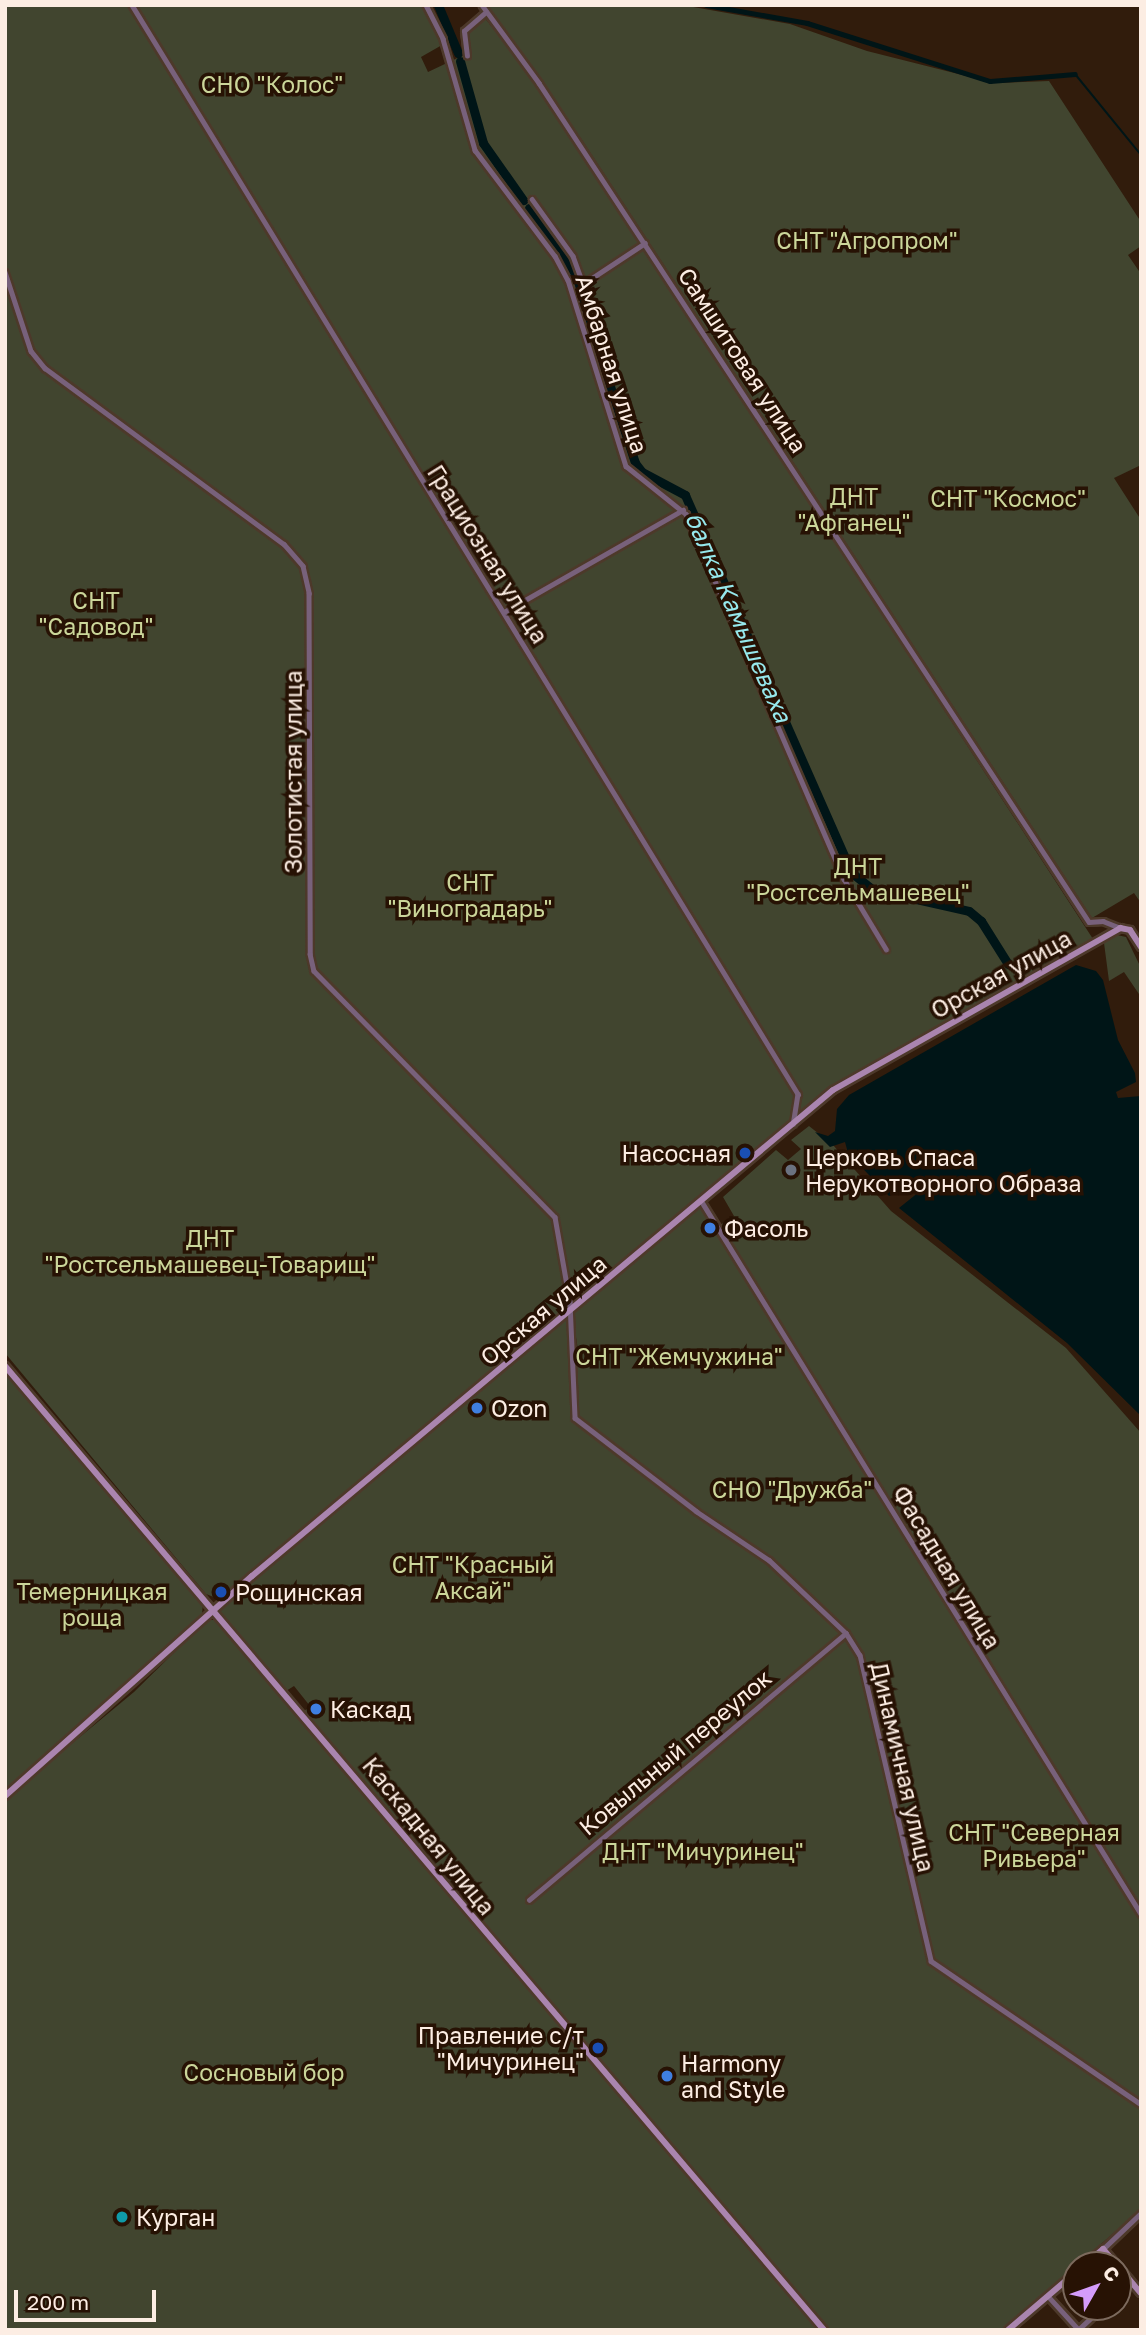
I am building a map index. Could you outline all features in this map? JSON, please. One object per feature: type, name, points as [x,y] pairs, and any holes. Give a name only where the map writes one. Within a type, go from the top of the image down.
[{"type":"main road","points":[[1120,928],[1130,930],[1141,947]]},
{"type":"main road","name":"Орская улица","points":[[5,1796],[215,1609],[844,1083],[1120,928]]},
{"type":"main road","name":"Каскадная улица","points":[[5,1366],[215,1609],[824,2330]]},
{"type":"main road","points":[[1008,2330],[1062,2284]]},
{"type":"street","name":"Грациозная улица","points":[[132,5],[798,1094],[792,1125]]},
{"type":"street","name":"Амбарная улица","points":[[426,5],[443,39],[475,150],[555,256],[568,280],[626,466],[683,510],[711,565],[844,879],[886,949]]},
{"type":"street","name":"Самшитовая улица","points":[[482,5],[540,83],[1089,922],[1102,921],[1120,928]]},
{"type":"street","points":[[467,56],[464,31],[486,12]]},
{"type":"street","points":[[532,200],[573,256],[583,284],[645,243]]},
{"type":"street","name":"Золотистая улица","points":[[5,272],[31,351],[45,368],[284,544],[303,566],[309,593],[310,954],[314,971],[549,1208],[559,1228],[571,1309],[575,1418]]},
{"type":"street","points":[[504,612],[683,510]]},
{"type":"street","name":"Фасадная улица","points":[[702,1202],[1141,1914]]},
{"type":"street","name":"Динамичная улица","points":[[575,1418],[696,1511],[769,1560],[846,1633],[860,1655],[931,1961],[1141,2104]]},
{"type":"street","name":"Ковыльный переулок","points":[[529,1900],[846,1633]]},
{"type":"street","points":[[1103,2249],[1141,2213]]},
{"type":"street","points":[[1047,2296],[1078,2330]]},
{"type":"green space","points":[[5,5],[423,5],[442,45],[421,57],[428,72],[468,53],[466,35],[484,17],[535,81],[1093,939],[838,1084],[566,1313],[570,1351],[578,1350],[572,1313],[702,1203],[717,1227],[734,1216],[723,1197],[776,1150],[788,1160],[801,1149],[791,1140],[809,1126],[833,1145],[891,1211],[1066,1348],[1141,1433],[1141,2209],[1093,2251],[1062,2251],[1062,2278],[1003,2330],[822,2330],[302,1713],[310,1706],[294,1686],[286,1691],[220,1613],[224,1604],[483,1384],[223,1597],[216,1598],[206,1594],[5,1353]]},
{"type":"green space","name":"СНТ \"Агропром\"","points":[[485,5],[682,5],[790,24],[867,51],[994,83],[1049,81],[1141,222],[1141,246],[1128,255],[1141,274],[1141,465],[1114,478],[1141,520],[1141,903],[1134,893],[1092,918],[582,140]]},
{"type":"green space","points":[[1117,935],[1126,937],[1141,968],[1141,997],[1124,972],[1109,981],[1104,943]]},
{"type":"green space","name":"Темерницкая роща","points":[[5,1369],[203,1603],[202,1614],[153,1664],[5,1791]]},
{"type":"green space","name":"Сосновый бор","points":[[207,1620],[215,1620],[819,2330],[5,2330],[5,1799],[134,1692]]},
{"type":"shaded area","points":[[1076,965],[1096,971],[1103,980],[1118,1040],[1135,1073],[1136,1082],[1116,1092],[1118,1098],[1141,1096],[1141,1416],[1067,1343],[899,1208],[924,1188],[924,1183],[889,1196],[848,1153],[845,1142],[830,1147],[815,1132],[828,1136],[835,1131],[837,1109],[849,1095]]},
{"type":"waterway","name":"балка Камышеваха","points":[[438,5],[458,53]]},
{"type":"waterway","points":[[706,5],[807,23],[990,81],[1075,74]]},
{"type":"waterway","name":"балка Камышеваха","points":[[460,61],[483,143],[523,200]]},
{"type":"waterway","points":[[1075,74],[1141,155]]},
{"type":"waterway","name":"балка Камышеваха","points":[[529,208],[572,270],[635,463],[642,472],[685,495],[852,873],[872,889],[969,911],[981,921],[1008,964]]},
{"type":"place","name":"Насосная","points":[[745,1153]]},
{"type":"place","name":"Церковь Спаса Нерукотворного Образа","points":[[791,1170]]},
{"type":"place","name":"Фасоль","points":[[710,1228]]},
{"type":"place","name":"Ozon","points":[[477,1408]]},
{"type":"place","name":"Рощинская","points":[[221,1592]]},
{"type":"place","name":"Каскад","points":[[316,1709]]},
{"type":"place","name":"Правление с/т \"Мичуринец\"","points":[[598,2048]]},
{"type":"place","name":"Harmony and Style","points":[[667,2076]]},
{"type":"place","name":"Курган","points":[[122,2217]]},
{"type":"park label","name":"СНО \"Колос\"","points":[[272,84]]},
{"type":"park label","name":"СНТ \"Космос\"","points":[[1008,498]]},
{"type":"park label","name":"ДНТ \"Афганец\"","points":[[854,509]]},
{"type":"park label","name":"СНТ \"Садовод\"","points":[[96,613]]},
{"type":"park label","name":"ДНТ \"Ростсельмашевец\"","points":[[858,879]]},
{"type":"park label","name":"СНТ \"Виноградарь\"","points":[[470,895]]},
{"type":"park label","name":"ДНТ \"Ростсельмашевец-Товарищ\"","points":[[210,1251]]},
{"type":"park label","name":"СНТ \"Жемчужина\"","points":[[679,1356]]},
{"type":"park label","name":"СНО \"Дружба\"","points":[[792,1489]]},
{"type":"park label","name":"СНТ \"Красный Аксай\"","points":[[473,1577]]},
{"type":"park label","name":"СНТ \"Северная Ривьера\"","points":[[1034,1845]]},
{"type":"park label","name":"ДНТ \"Мичуринец\"","points":[[703,1851]]}]
